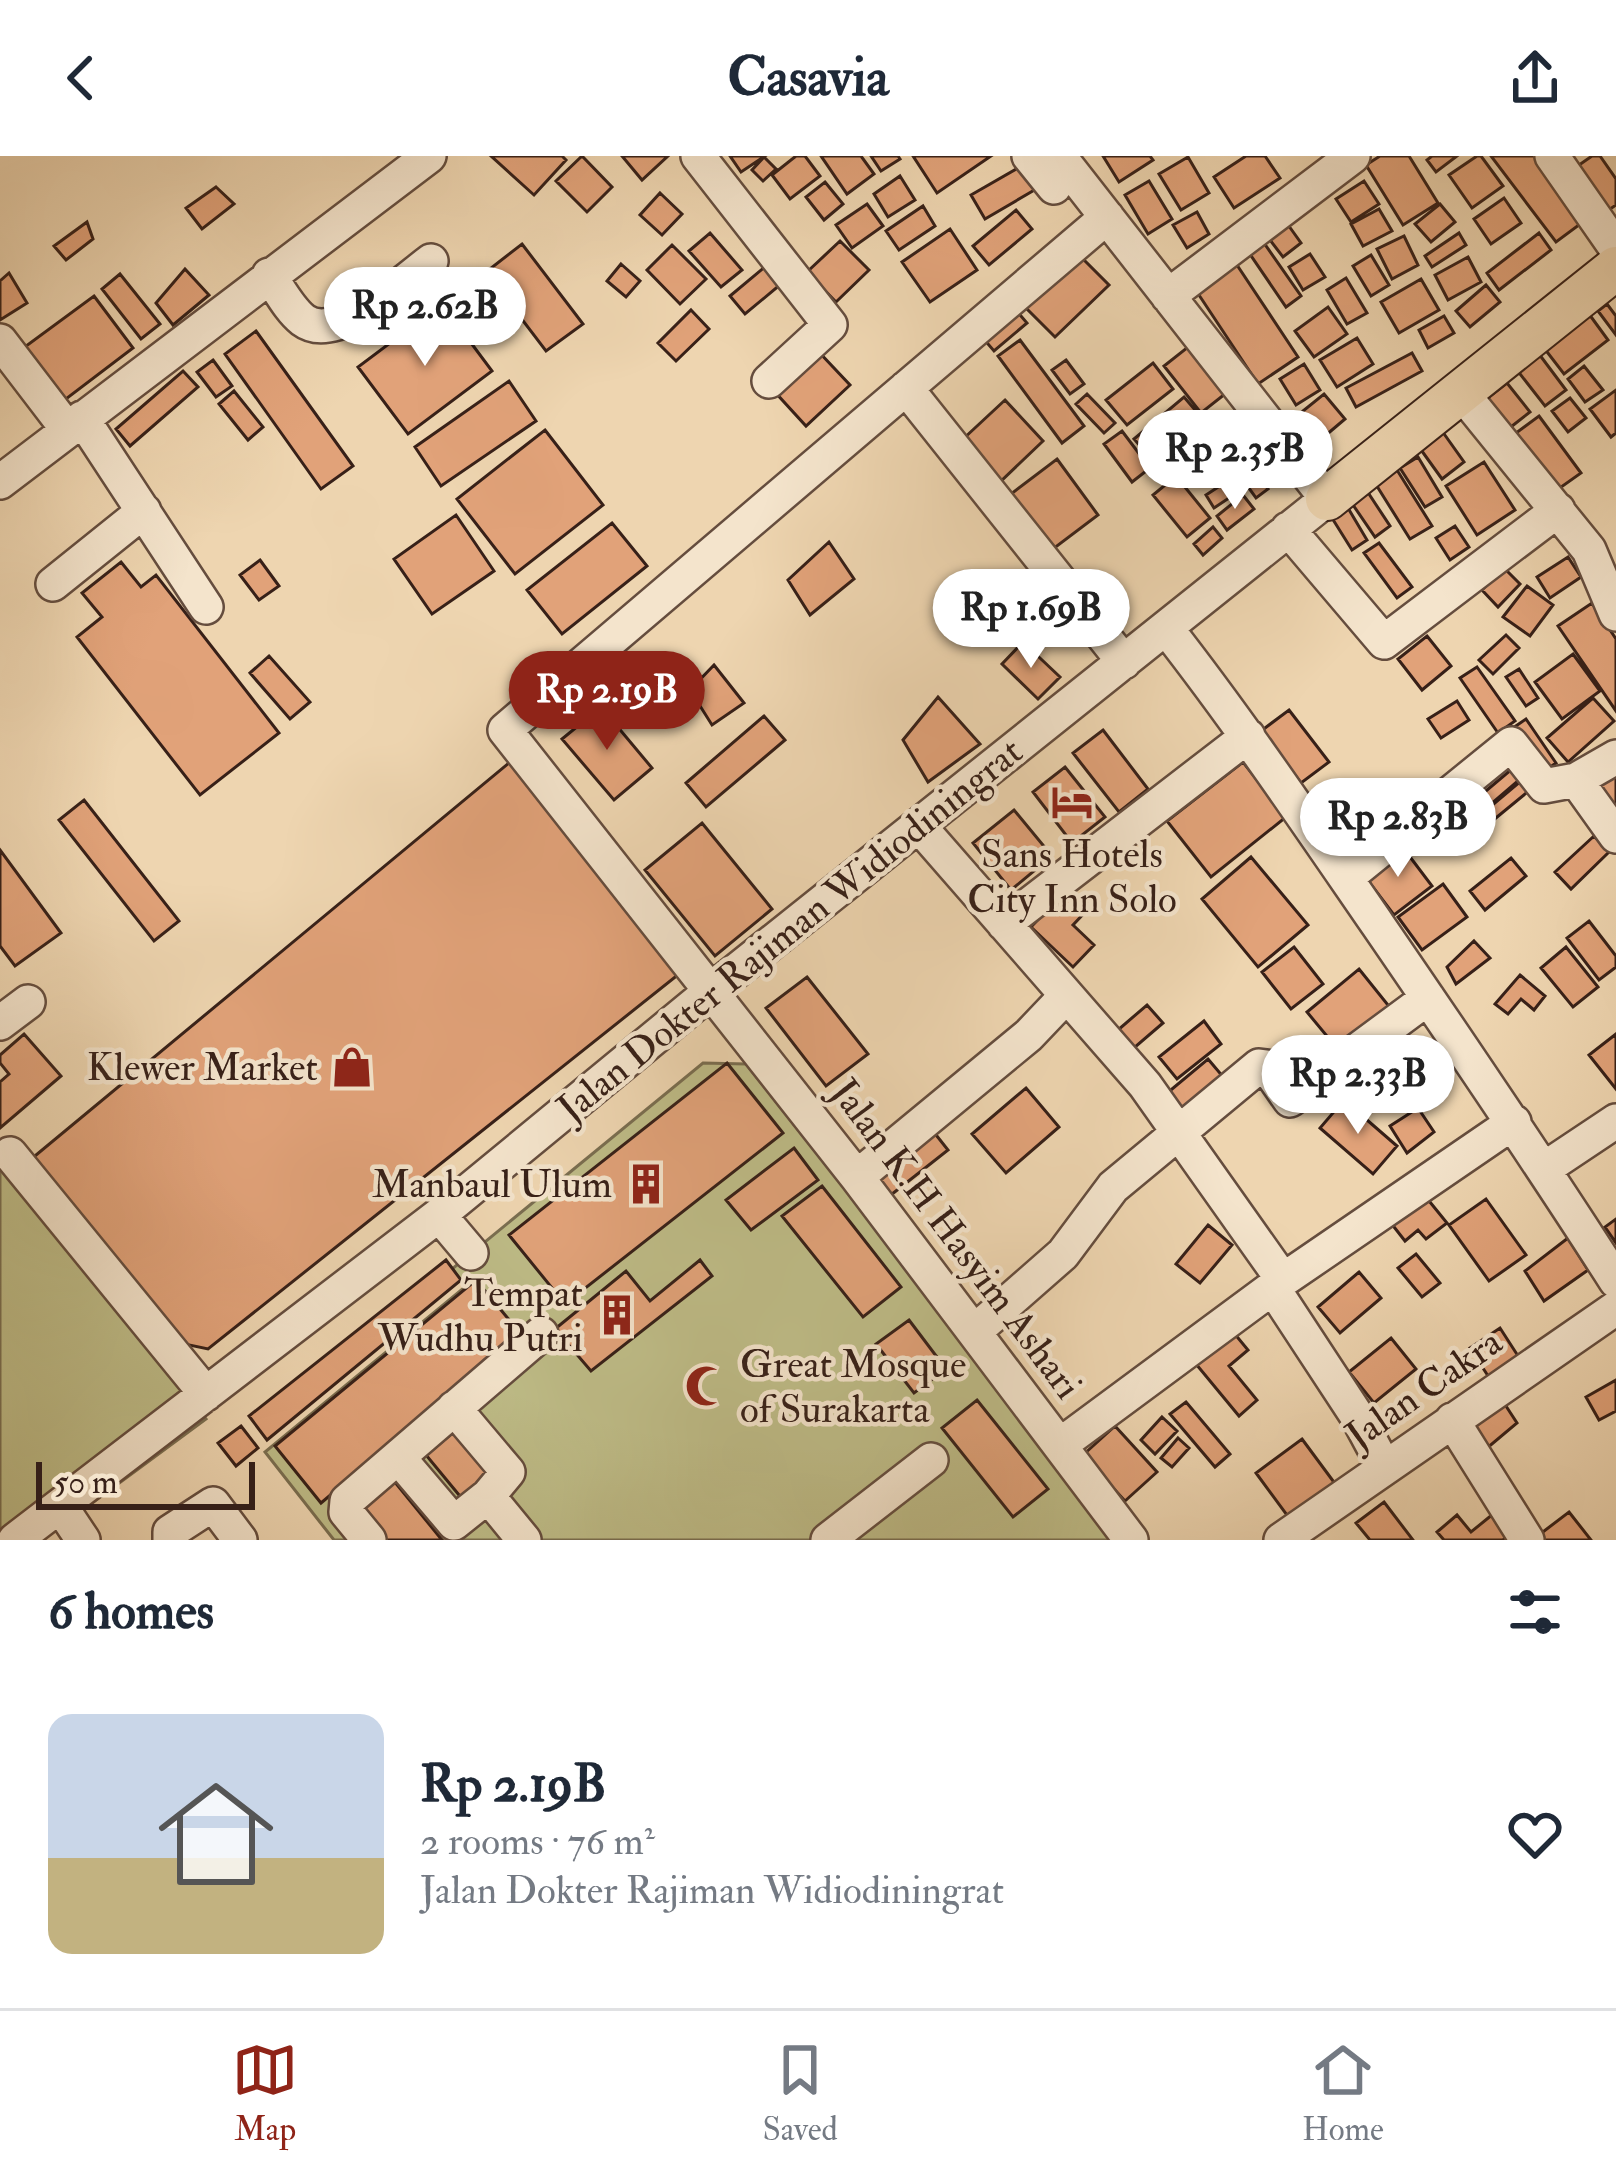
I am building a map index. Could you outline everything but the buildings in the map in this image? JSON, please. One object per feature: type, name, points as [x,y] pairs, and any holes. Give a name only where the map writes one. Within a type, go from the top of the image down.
[{"type":"main road","name":"Jalan Dokter Rajiman Widiodiningrat","points":[[1327,499],[1616,268]]},
{"type":"street","points":[[0,482],[429,156]]},
{"type":"street","points":[[698,156],[830,325],[769,381]]},
{"type":"street","points":[[1029,156],[1056,171],[1107,217],[1327,499]]},
{"type":"street","points":[[1168,296],[1353,156]]},
{"type":"street","points":[[1552,156],[1616,248]]},
{"type":"street","points":[[1107,217],[906,388],[1124,662]]},
{"type":"street","points":[[269,275],[299,317],[317,328],[343,324],[431,261]]},
{"type":"street","points":[[0,341],[144,511],[206,607]]},
{"type":"street","name":"Jalan K.H Hasyim Ashari","points":[[906,388],[505,730],[857,1177],[1131,1540]]},
{"type":"street","points":[[1461,392],[1589,550],[1616,614]]},
{"type":"street","name":"Jalan Dokter Rajiman Widiodiningrat","points":[[15,1540],[440,1215],[711,991],[1327,499]]},
{"type":"street","points":[[1288,530],[1384,642],[1558,510]]},
{"type":"street","points":[[53,584],[144,511]]},
{"type":"street","points":[[1166,628],[1346,878],[1514,1122],[1616,1281]]},
{"type":"street","points":[[1004,924],[1248,736]]},
{"type":"street","points":[[1346,878],[1510,745],[1541,784],[1576,780],[1616,757]]},
{"type":"street","points":[[1576,780],[1616,836]]},
{"type":"street","points":[[920,826],[1145,1085],[1278,1284],[1385,1468]]},
{"type":"street","points":[[857,1177],[1029,1035],[1066,996]]},
{"type":"street","points":[[974,1332],[1064,1254],[1113,1187],[1262,1065],[1297,1109],[1428,998]]},
{"type":"street","points":[[0,1023],[28,1002]]},
{"type":"street","points":[[1544,1169],[1616,1121]]},
{"type":"street","points":[[1060,1445],[1278,1284],[1514,1122]]},
{"type":"street","points":[[10,1154],[206,1394]]},
{"type":"street","points":[[440,1215],[471,1253]]},
{"type":"street","name":"Jalan Cakra","points":[[1281,1540],[1616,1308]]},
{"type":"street","points":[[368,1540],[346,1512],[346,1504],[541,1334]]},
{"type":"street","points":[[398,1457],[461,1532],[508,1472],[454,1408]]},
{"type":"street","points":[[1452,1420],[1527,1540]]},
{"type":"street","points":[[828,1540],[931,1460]]},
{"type":"street","points":[[488,1496],[524,1540]]},
{"type":"street","points":[[170,1540],[170,1532],[213,1504],[240,1540]]},
{"type":"street","points":[[61,1507],[83,1540]]},
{"type":"shaded area","points":[[703,1063],[746,1064],[1116,1530],[1115,1540],[334,1540],[265,1452],[465,1287],[452,1269]]},
{"type":"shaded area","points":[[0,1165],[206,1419],[42,1540],[0,1540]]},
{"type":"place","name":"Sans Hotels City Inn Solo","points":[[1072,802]]},
{"type":"place","name":"Klewer Market","points":[[352,1067]]},
{"type":"place","name":"Manbaul Ulum","points":[[646,1184]]},
{"type":"place","name":"Tempat Wudhu Putri","points":[[617,1315]]},
{"type":"place","name":"Great Mosque of Surakarta","points":[[706,1386]]}]
